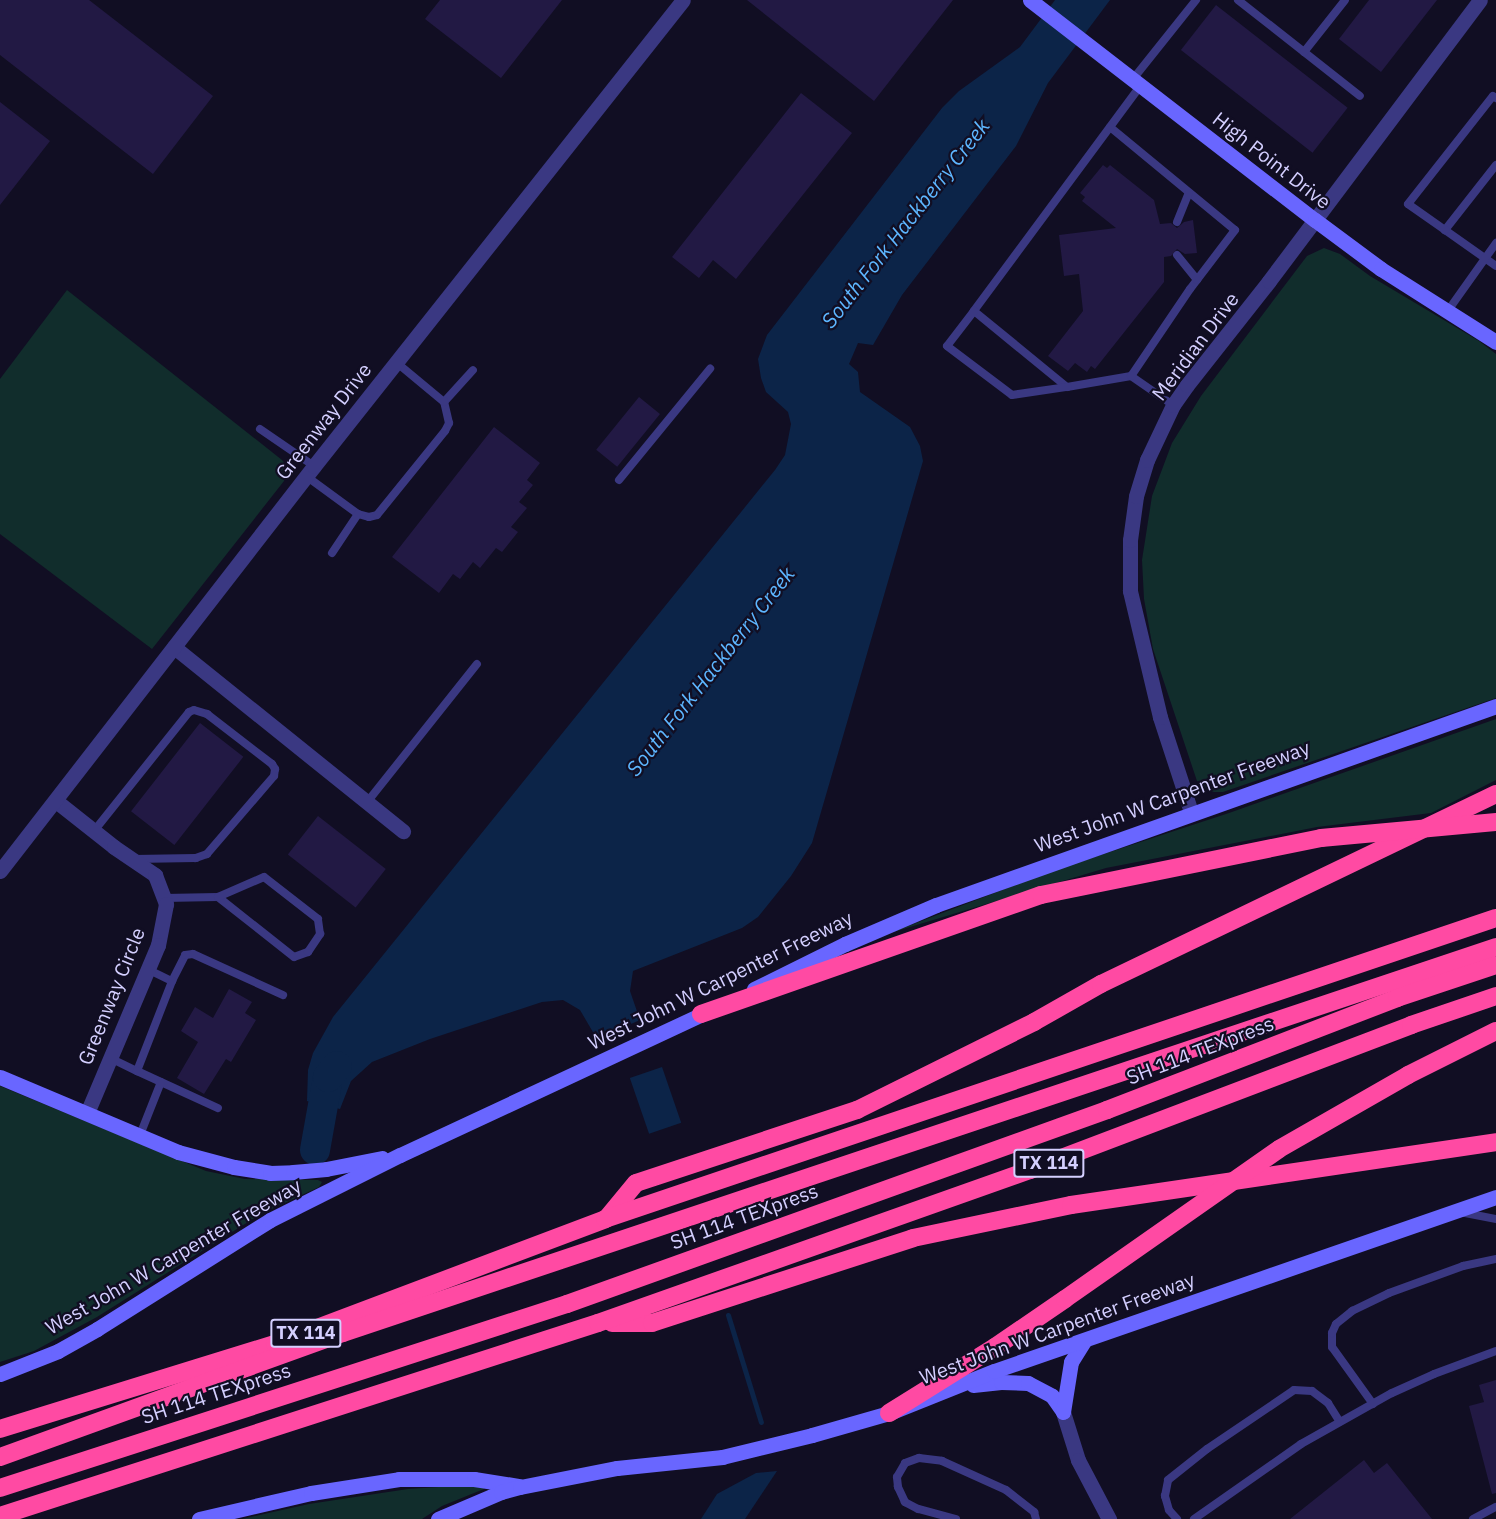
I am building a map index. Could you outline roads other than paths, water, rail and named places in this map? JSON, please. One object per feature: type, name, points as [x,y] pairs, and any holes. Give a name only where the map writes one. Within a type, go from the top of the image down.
[{"type":"highway","points":[[605,1220],[636,1183],[857,1110],[1034,1022],[1101,984],[1496,794]]},
{"type":"highway","points":[[701,1014],[1041,895],[1321,838],[1496,822]]},
{"type":"highway","name":"TX 114","points":[[0,1430],[276,1344],[605,1220],[1496,918]]},
{"type":"highway","name":"SH 114 TEXpress","points":[[0,1457],[343,1333],[1496,947]]},
{"type":"highway","name":"SH 114 TEXpress","points":[[0,1488],[567,1304],[1107,1110],[1397,998],[1496,966]]},
{"type":"highway","name":"TX 114","points":[[0,1516],[598,1323],[1030,1170],[1411,1025],[1496,996]]},
{"type":"highway","points":[[889,1413],[995,1347],[1279,1149],[1408,1075],[1496,1031]]},
{"type":"highway","points":[[598,1323],[652,1323],[913,1238],[1059,1207],[1496,1142]]},
{"type":"main road","name":"High Point Drive","points":[[1030,0],[1315,220],[1447,312],[1496,342]]},
{"type":"main road","name":"West John W Carpenter Freeway","points":[[0,1374],[58,1351],[270,1220],[400,1155],[845,944],[936,905],[1191,812],[1496,706]]},
{"type":"main road","points":[[0,1077],[178,1152],[234,1167],[270,1173],[326,1169],[400,1155]]},
{"type":"main road","name":"West John W Carpenter Freeway","points":[[199,1519],[311,1493],[399,1479],[474,1479],[520,1487],[617,1468],[682,1463],[732,1455],[889,1413],[994,1371],[1496,1197]]},
{"type":"main road","points":[[1063,1412],[1071,1362],[1084,1341]]},
{"type":"main road","points":[[954,1388],[1000,1382],[1028,1383],[1052,1396],[1063,1412]]},
{"type":"main road","points":[[438,1519],[472,1503],[520,1487]]},
{"type":"street","name":"Greenway Drive","points":[[0,871],[56,801],[86,757],[310,471],[683,0]]},
{"type":"street","name":"Meridian Drive","points":[[1191,812],[1143,653],[1130,591],[1130,540],[1136,496],[1148,460],[1173,405],[1480,0]]},
{"type":"street","points":[[174,647],[403,831]]},
{"type":"street","points":[[56,801],[155,875],[164,898]]},
{"type":"street","name":"Greenway Circle","points":[[87,1113],[158,945],[166,904],[164,898]]},
{"type":"street","points":[[1063,1412],[1078,1460],[1109,1519]]},
{"type":"lane","points":[[1173,405],[1131,376],[1012,395],[947,346],[1110,127],[1160,45],[1196,0]]},
{"type":"lane","points":[[1238,0],[1360,96]]},
{"type":"lane","points":[[1304,52],[1345,0]]},
{"type":"lane","points":[[1496,98],[1493,96],[1408,204],[1496,266]]},
{"type":"lane","points":[[1110,127],[1235,230],[1197,280],[1131,376]]},
{"type":"lane","points":[[1445,230],[1496,165]]},
{"type":"lane","points":[[1177,222],[1189,193]]},
{"type":"lane","points":[[1447,312],[1496,243]]},
{"type":"lane","points":[[1177,255],[1197,280]]},
{"type":"lane","points":[[974,311],[1067,387]]},
{"type":"lane","points":[[260,429],[358,514],[369,517],[377,515],[449,423],[444,402],[397,363]]},
{"type":"lane","points":[[619,480],[710,369]]},
{"type":"lane","points":[[444,402],[473,370]]},
{"type":"lane","points":[[332,553],[358,514]]},
{"type":"lane","points":[[368,801],[477,664]]},
{"type":"lane","points":[[94,831],[183,718],[194,710],[207,714],[272,764],[275,769],[274,776],[207,854],[196,858],[132,859]]},
{"type":"lane","points":[[164,898],[218,897],[264,877],[318,919],[320,934],[308,952],[294,957],[218,897]]},
{"type":"lane","points":[[137,1071],[172,981],[185,955],[193,954],[284,995]]},
{"type":"lane","points":[[147,969],[172,981]]},
{"type":"lane","points":[[110,1058],[218,1108]]},
{"type":"lane","points":[[140,1135],[161,1082]]},
{"type":"lane","points":[[1456,1211],[1496,1219]]},
{"type":"lane","points":[[1373,1404],[1332,1347],[1332,1333],[1336,1324],[1352,1311],[1389,1293],[1463,1266],[1496,1259]]},
{"type":"lane","points":[[1194,1519],[1301,1444],[1340,1422],[1434,1374],[1496,1351]]},
{"type":"lane","points":[[1177,1519],[1169,1510],[1165,1496],[1168,1480],[1207,1449],[1294,1390],[1312,1391],[1328,1403],[1340,1422]]},
{"type":"lane","points":[[956,1519],[918,1509],[905,1502],[898,1487],[897,1477],[905,1463],[919,1458],[942,1461],[1006,1490],[1034,1512],[1036,1519]]},
{"type":"lane","points":[[1473,1519],[1496,1507]]},
{"type":"water","points":[[1055,0],[1110,0],[1048,83],[1016,146],[902,295],[873,345],[858,343],[849,364],[858,372],[860,392],[910,427],[920,446],[923,461],[812,843],[791,876],[758,917],[742,928],[633,971],[630,991],[640,1020],[597,1039],[580,1010],[563,1000],[542,1002],[430,1039],[372,1062],[351,1081],[340,1109],[307,1101],[308,1070],[313,1053],[333,1017],[785,455],[791,424],[788,412],[766,392],[758,359],[767,335],[942,108],[959,91],[1020,47]]},
{"type":"water","points":[[662,1067],[681,1123],[649,1134],[630,1078]]},
{"type":"water","points":[[777,1471],[745,1519],[701,1519],[717,1494],[756,1473]]},
{"type":"waterway","name":"South Fork Hackberry Creek","points":[[315,1150],[328,1077],[337,1066]]},
{"type":"waterway","name":"South Fork Hackberry Creek","points":[[728,1315],[761,1422]]}]
